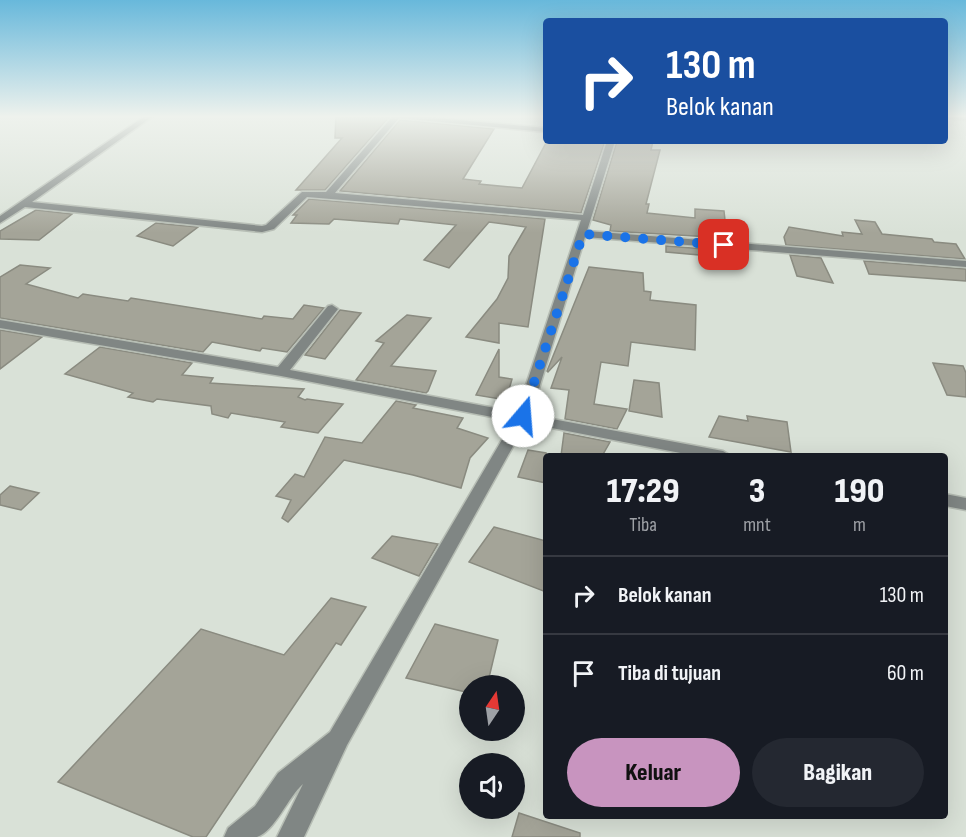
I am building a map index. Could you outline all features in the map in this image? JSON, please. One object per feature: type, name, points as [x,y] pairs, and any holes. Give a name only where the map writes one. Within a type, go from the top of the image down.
[{"type":"street","points":[[0,220],[94,155]]},
{"type":"street","points":[[328,195],[363,155]]},
{"type":"street","points":[[290,837],[339,737],[523,416],[606,155]]},
{"type":"street","points":[[24,204],[262,229],[270,227],[305,194],[586,218]]},
{"type":"street","points":[[583,234],[966,264]]},
{"type":"street","points":[[281,372],[332,309]]},
{"type":"street","points":[[0,324],[523,416],[708,453]]},
{"type":"street","points":[[948,501],[966,504]]},
{"type":"street","points":[[237,837],[264,815],[287,782],[339,737]]},
{"type":"building","points":[[327,155],[356,155],[325,190],[296,190]]},
{"type":"building","points":[[370,155],[478,155],[463,179],[481,181],[479,184],[522,188],[540,155],[600,155],[581,213],[340,191]]},
{"type":"building","points":[[613,155],[659,155],[646,204],[649,204],[647,213],[695,218],[695,209],[724,211],[725,220],[744,222],[745,239],[610,231],[611,225],[593,220]]},
{"type":"building","points":[[309,199],[545,219],[528,327],[499,323],[499,343],[466,337],[497,299],[508,278],[509,256],[526,227],[489,222],[449,268],[424,260],[456,225],[400,219],[398,224],[334,219],[329,224],[291,223],[297,215],[293,215]]},
{"type":"building","points":[[36,210],[72,214],[39,240],[0,239],[0,231]]},
{"type":"building","points":[[855,220],[875,222],[882,234],[956,244],[965,259],[786,245],[784,237],[789,227],[843,236],[842,232],[862,234]]},
{"type":"building","points":[[156,223],[198,227],[173,246],[137,236]]},
{"type":"building","points":[[666,246],[730,251],[728,269],[705,265],[699,255],[666,252]]},
{"type":"building","points":[[790,255],[821,258],[833,283],[797,276]]},
{"type":"building","points":[[864,261],[966,269],[966,281],[869,274]]},
{"type":"building","points":[[20,265],[50,268],[26,284],[78,298],[83,294],[128,301],[131,298],[262,319],[264,316],[293,319],[304,305],[324,308],[287,352],[262,348],[260,351],[212,342],[203,352],[0,318],[0,277]]},
{"type":"building","points":[[589,267],[643,273],[644,291],[651,292],[650,300],[696,305],[695,350],[631,342],[628,366],[601,362],[594,404],[627,409],[617,429],[565,419],[569,390],[551,388],[562,357],[547,371]]},
{"type":"building","points":[[340,310],[361,313],[325,359],[305,355]]},
{"type":"building","points":[[407,315],[431,318],[391,366],[436,371],[428,391],[426,393],[356,380],[384,343],[376,341]]},
{"type":"building","points":[[0,330],[42,337],[0,369]]},
{"type":"building","points":[[100,347],[192,363],[182,375],[213,378],[210,383],[304,389],[298,397],[305,400],[343,404],[318,433],[281,427],[285,422],[231,413],[228,418],[212,414],[211,406],[157,399],[153,402],[128,397],[133,393],[65,374]]},
{"type":"building","points":[[499,349],[499,377],[512,379],[506,400],[476,395]]},
{"type":"building","points":[[933,363],[963,366],[966,373],[966,397],[947,395]]},
{"type":"building","points":[[634,380],[659,383],[662,417],[629,411]]},
{"type":"building","points":[[396,401],[416,405],[413,408],[463,418],[457,428],[488,438],[470,458],[461,488],[344,460],[288,522],[282,518],[291,500],[276,496],[295,474],[304,477],[325,437],[362,443]]},
{"type":"building","points":[[719,416],[748,421],[747,416],[787,422],[791,452],[709,437]]},
{"type":"building","points":[[564,433],[610,442],[604,453],[561,453]]},
{"type":"building","points":[[528,450],[546,453],[543,453],[543,482],[518,477]]},
{"type":"building","points":[[10,486],[39,493],[21,510],[0,505],[0,495]]},
{"type":"building","points":[[494,527],[543,540],[543,591],[469,562]]},
{"type":"building","points":[[392,536],[438,544],[419,576],[372,558]]},
{"type":"building","points":[[331,598],[366,607],[341,645],[336,643],[206,837],[193,837],[58,782],[201,629],[284,655]]},
{"type":"building","points":[[435,624],[498,640],[490,675],[459,675],[459,690],[406,678]]},
{"type":"building","points":[[525,815],[580,833],[580,837],[512,837],[517,819],[525,819]]},
{"type":"route","points":[[523,416],[583,234],[724,245]]}]
